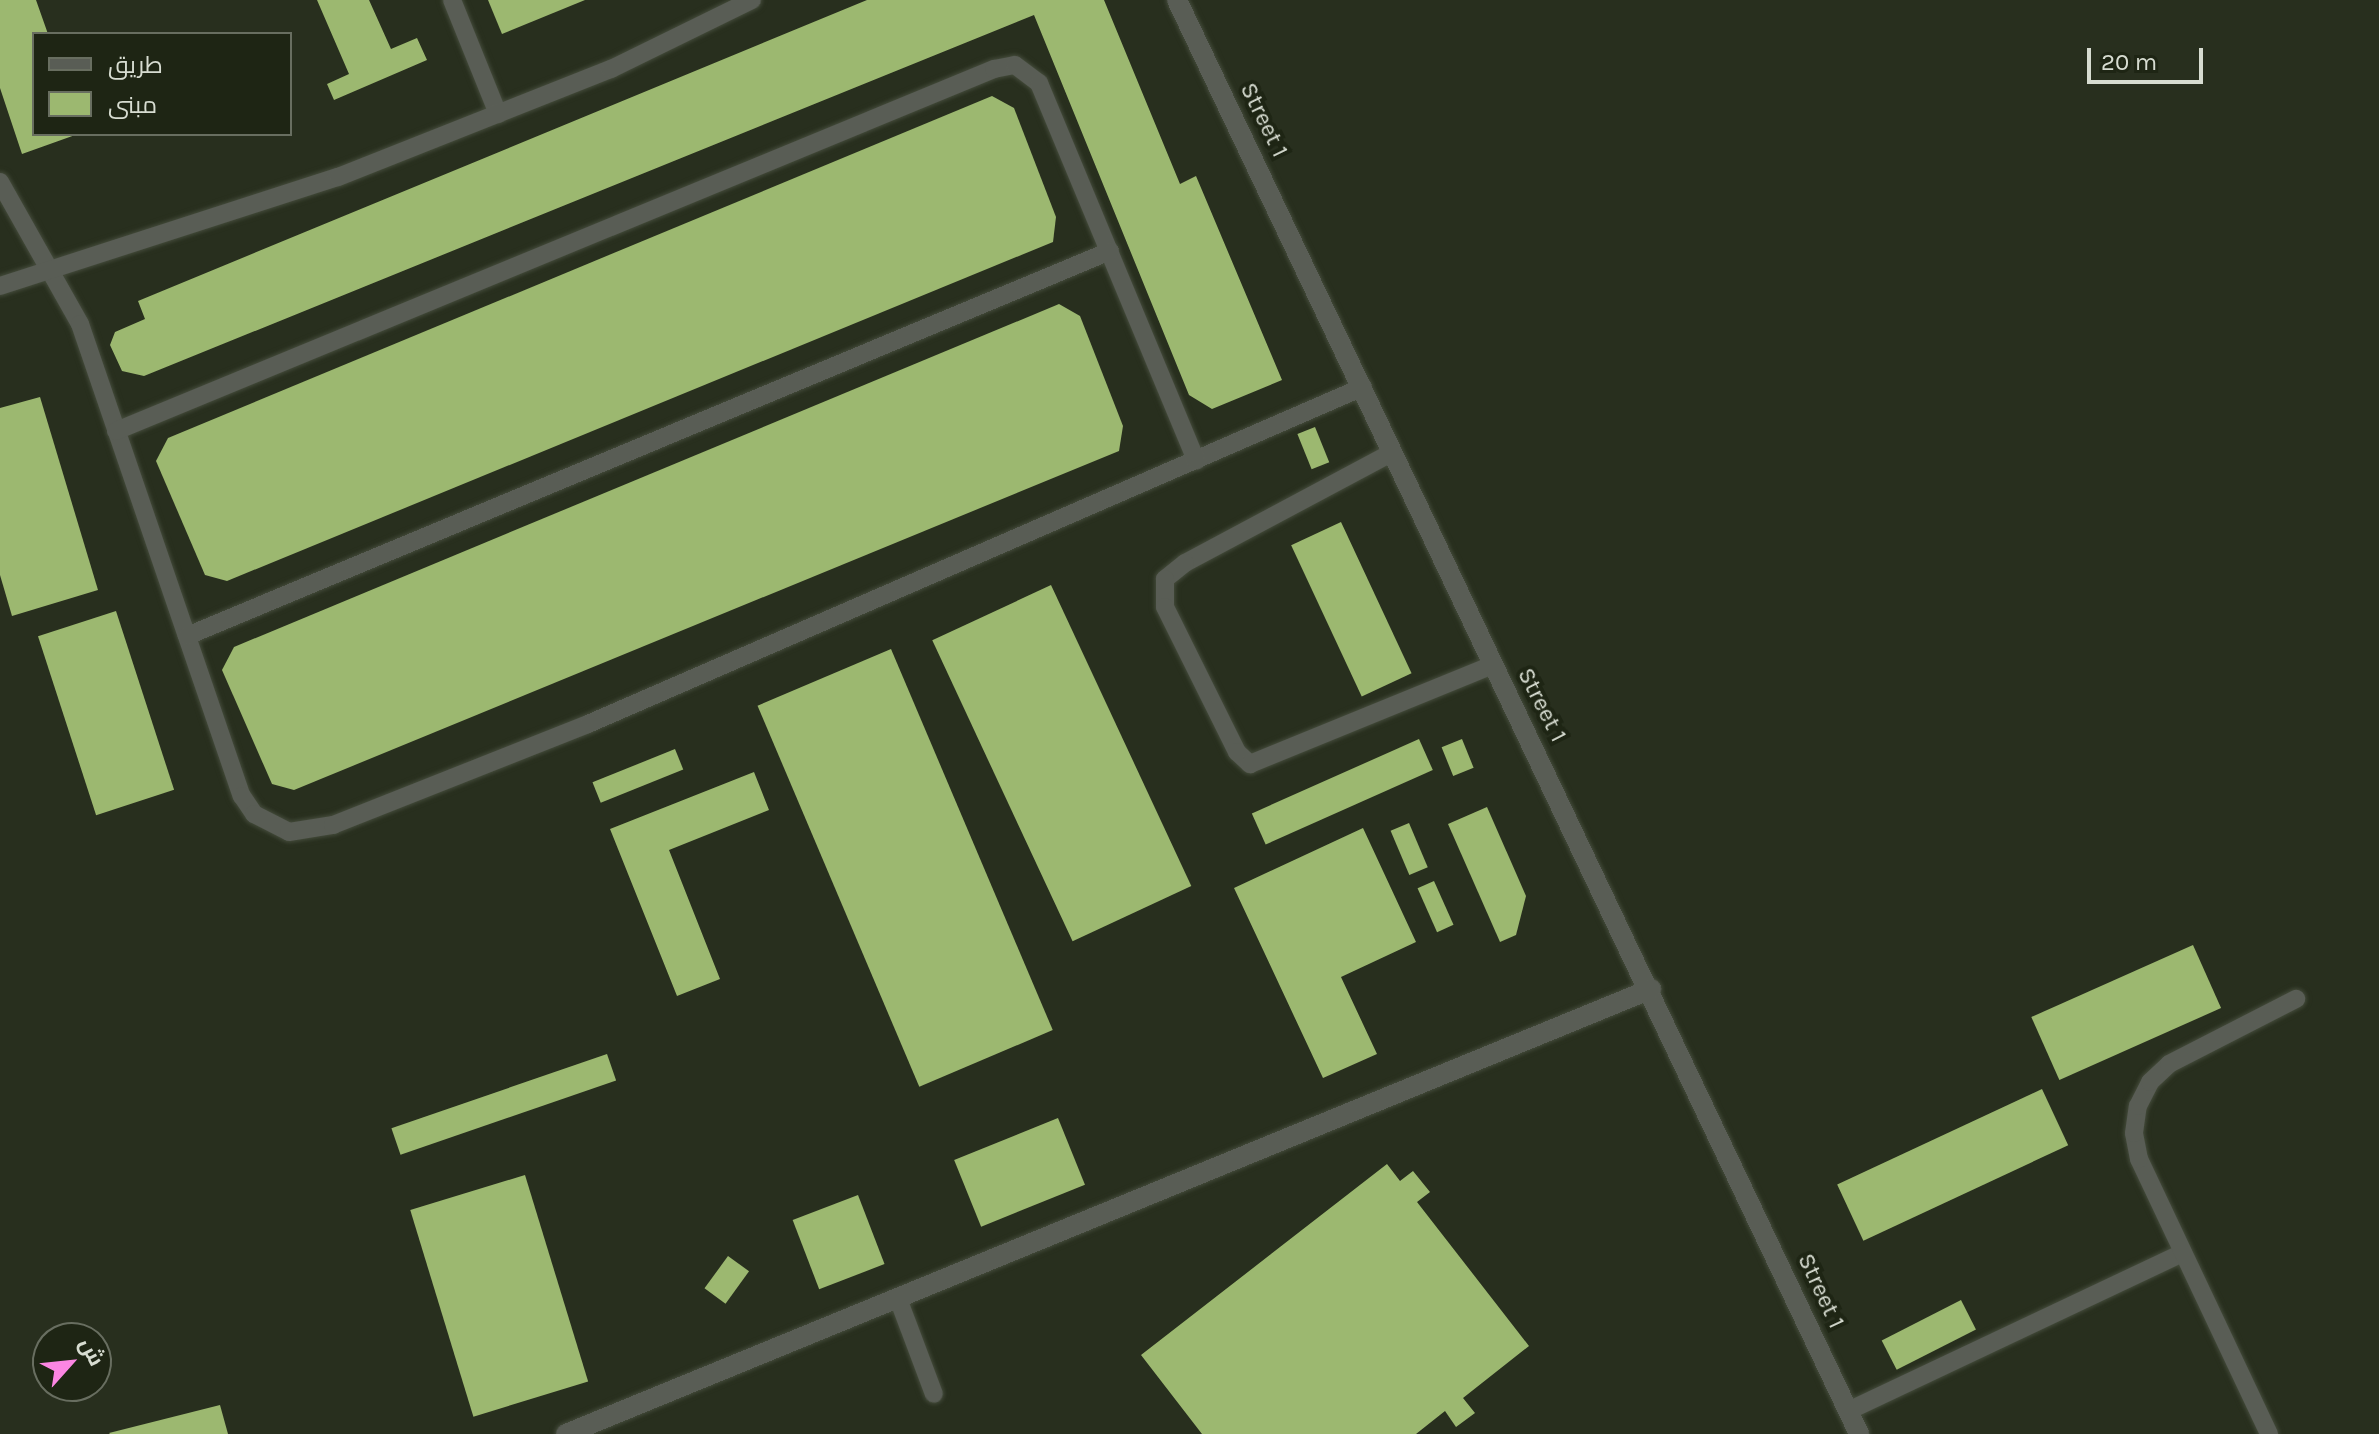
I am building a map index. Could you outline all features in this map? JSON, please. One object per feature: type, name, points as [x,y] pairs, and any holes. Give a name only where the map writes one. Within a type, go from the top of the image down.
[{"type":"street","name":"Street 1","points":[[1177,0],[1493,665],[1651,989],[1859,1434]]},
{"type":"street","points":[[568,1434],[899,1301],[1651,989]]},
{"type":"lane","points":[[452,0],[498,114]]},
{"type":"lane","points":[[0,286],[338,177],[611,69],[752,0]]},
{"type":"lane","points":[[116,431],[1005,66],[1025,68],[1039,83],[1196,461]]},
{"type":"lane","points":[[0,182],[80,324],[242,796],[254,814],[272,826],[312,832],[588,724],[1363,387]]},
{"type":"lane","points":[[187,636],[1110,251]]},
{"type":"lane","points":[[1393,452],[1174,571],[1162,591],[1165,607],[1237,752],[1250,764],[1493,665]]},
{"type":"lane","points":[[2269,1434],[2139,1159],[2134,1133],[2138,1106],[2150,1082],[2169,1064],[2296,999]]},
{"type":"lane","points":[[1848,1411],[2183,1253]]},
{"type":"lane","points":[[899,1301],[934,1394]]},
{"type":"building","points":[[0,0],[36,0],[47,32],[32,32],[32,136],[72,136],[22,154],[0,88]]},
{"type":"building","points":[[317,0],[369,0],[391,49],[417,38],[427,60],[334,100],[327,84],[349,74]]},
{"type":"building","points":[[488,0],[585,0],[502,34]]},
{"type":"building","points":[[867,0],[1104,0],[1180,184],[1196,176],[1282,380],[1212,409],[1189,395],[1034,15],[144,376],[122,371],[110,345],[115,332],[145,319],[138,301]]},
{"type":"building","points":[[992,96],[1014,108],[1056,217],[1053,242],[227,581],[205,575],[156,461],[168,438]]},
{"type":"building","points":[[1059,304],[1080,316],[1123,426],[1119,451],[294,790],[272,784],[222,670],[234,647]]},
{"type":"building","points":[[40,397],[98,590],[12,616],[0,575],[0,408]]},
{"type":"building","points":[[1315,427],[1329,462],[1312,469],[1297,434]]},
{"type":"building","points":[[1341,522],[1412,673],[1362,697],[1291,545]]},
{"type":"building","points":[[1051,585],[1191,886],[1073,941],[932,640]]},
{"type":"building","points":[[116,611],[174,790],[96,815],[38,636]]},
{"type":"building","points":[[891,649],[1053,1030],[919,1087],[758,706]]},
{"type":"building","points":[[1419,739],[1433,770],[1266,844],[1252,813]]},
{"type":"building","points":[[1462,739],[1474,768],[1453,776],[1442,747]]},
{"type":"building","points":[[675,749],[683,769],[601,803],[592,782]]},
{"type":"building","points":[[754,772],[769,810],[669,850],[720,979],[677,996],[610,829]]},
{"type":"building","points":[[1487,807],[1526,896],[1516,935],[1500,942],[1448,824]]},
{"type":"building","points":[[1409,823],[1428,867],[1409,875],[1391,831]]},
{"type":"building","points":[[1363,828],[1416,942],[1341,977],[1377,1054],[1323,1078],[1234,888]]},
{"type":"building","points":[[1434,881],[1454,925],[1437,932],[1418,888]]},
{"type":"building","points":[[2193,945],[2221,1008],[2059,1080],[2031,1017]]},
{"type":"building","points":[[607,1054],[616,1080],[401,1155],[391,1128]]},
{"type":"building","points":[[2042,1089],[2068,1145],[1863,1241],[1837,1185]]},
{"type":"building","points":[[1058,1118],[1085,1185],[981,1227],[954,1160]]},
{"type":"building","points":[[1387,1164],[1400,1181],[1413,1171],[1430,1192],[1417,1202],[1529,1346],[1463,1398],[1475,1413],[1456,1427],[1445,1411],[1416,1434],[1202,1434],[1141,1355]]},
{"type":"building","points":[[525,1175],[588,1382],[473,1417],[410,1210]]},
{"type":"building","points":[[858,1195],[885,1264],[819,1289],[793,1220]]},
{"type":"building","points":[[728,1256],[749,1271],[726,1304],[704,1288]]},
{"type":"building","points":[[1961,1300],[1976,1329],[1897,1370],[1882,1340]]},
{"type":"building","points":[[220,1405],[228,1434],[109,1433]]}]
